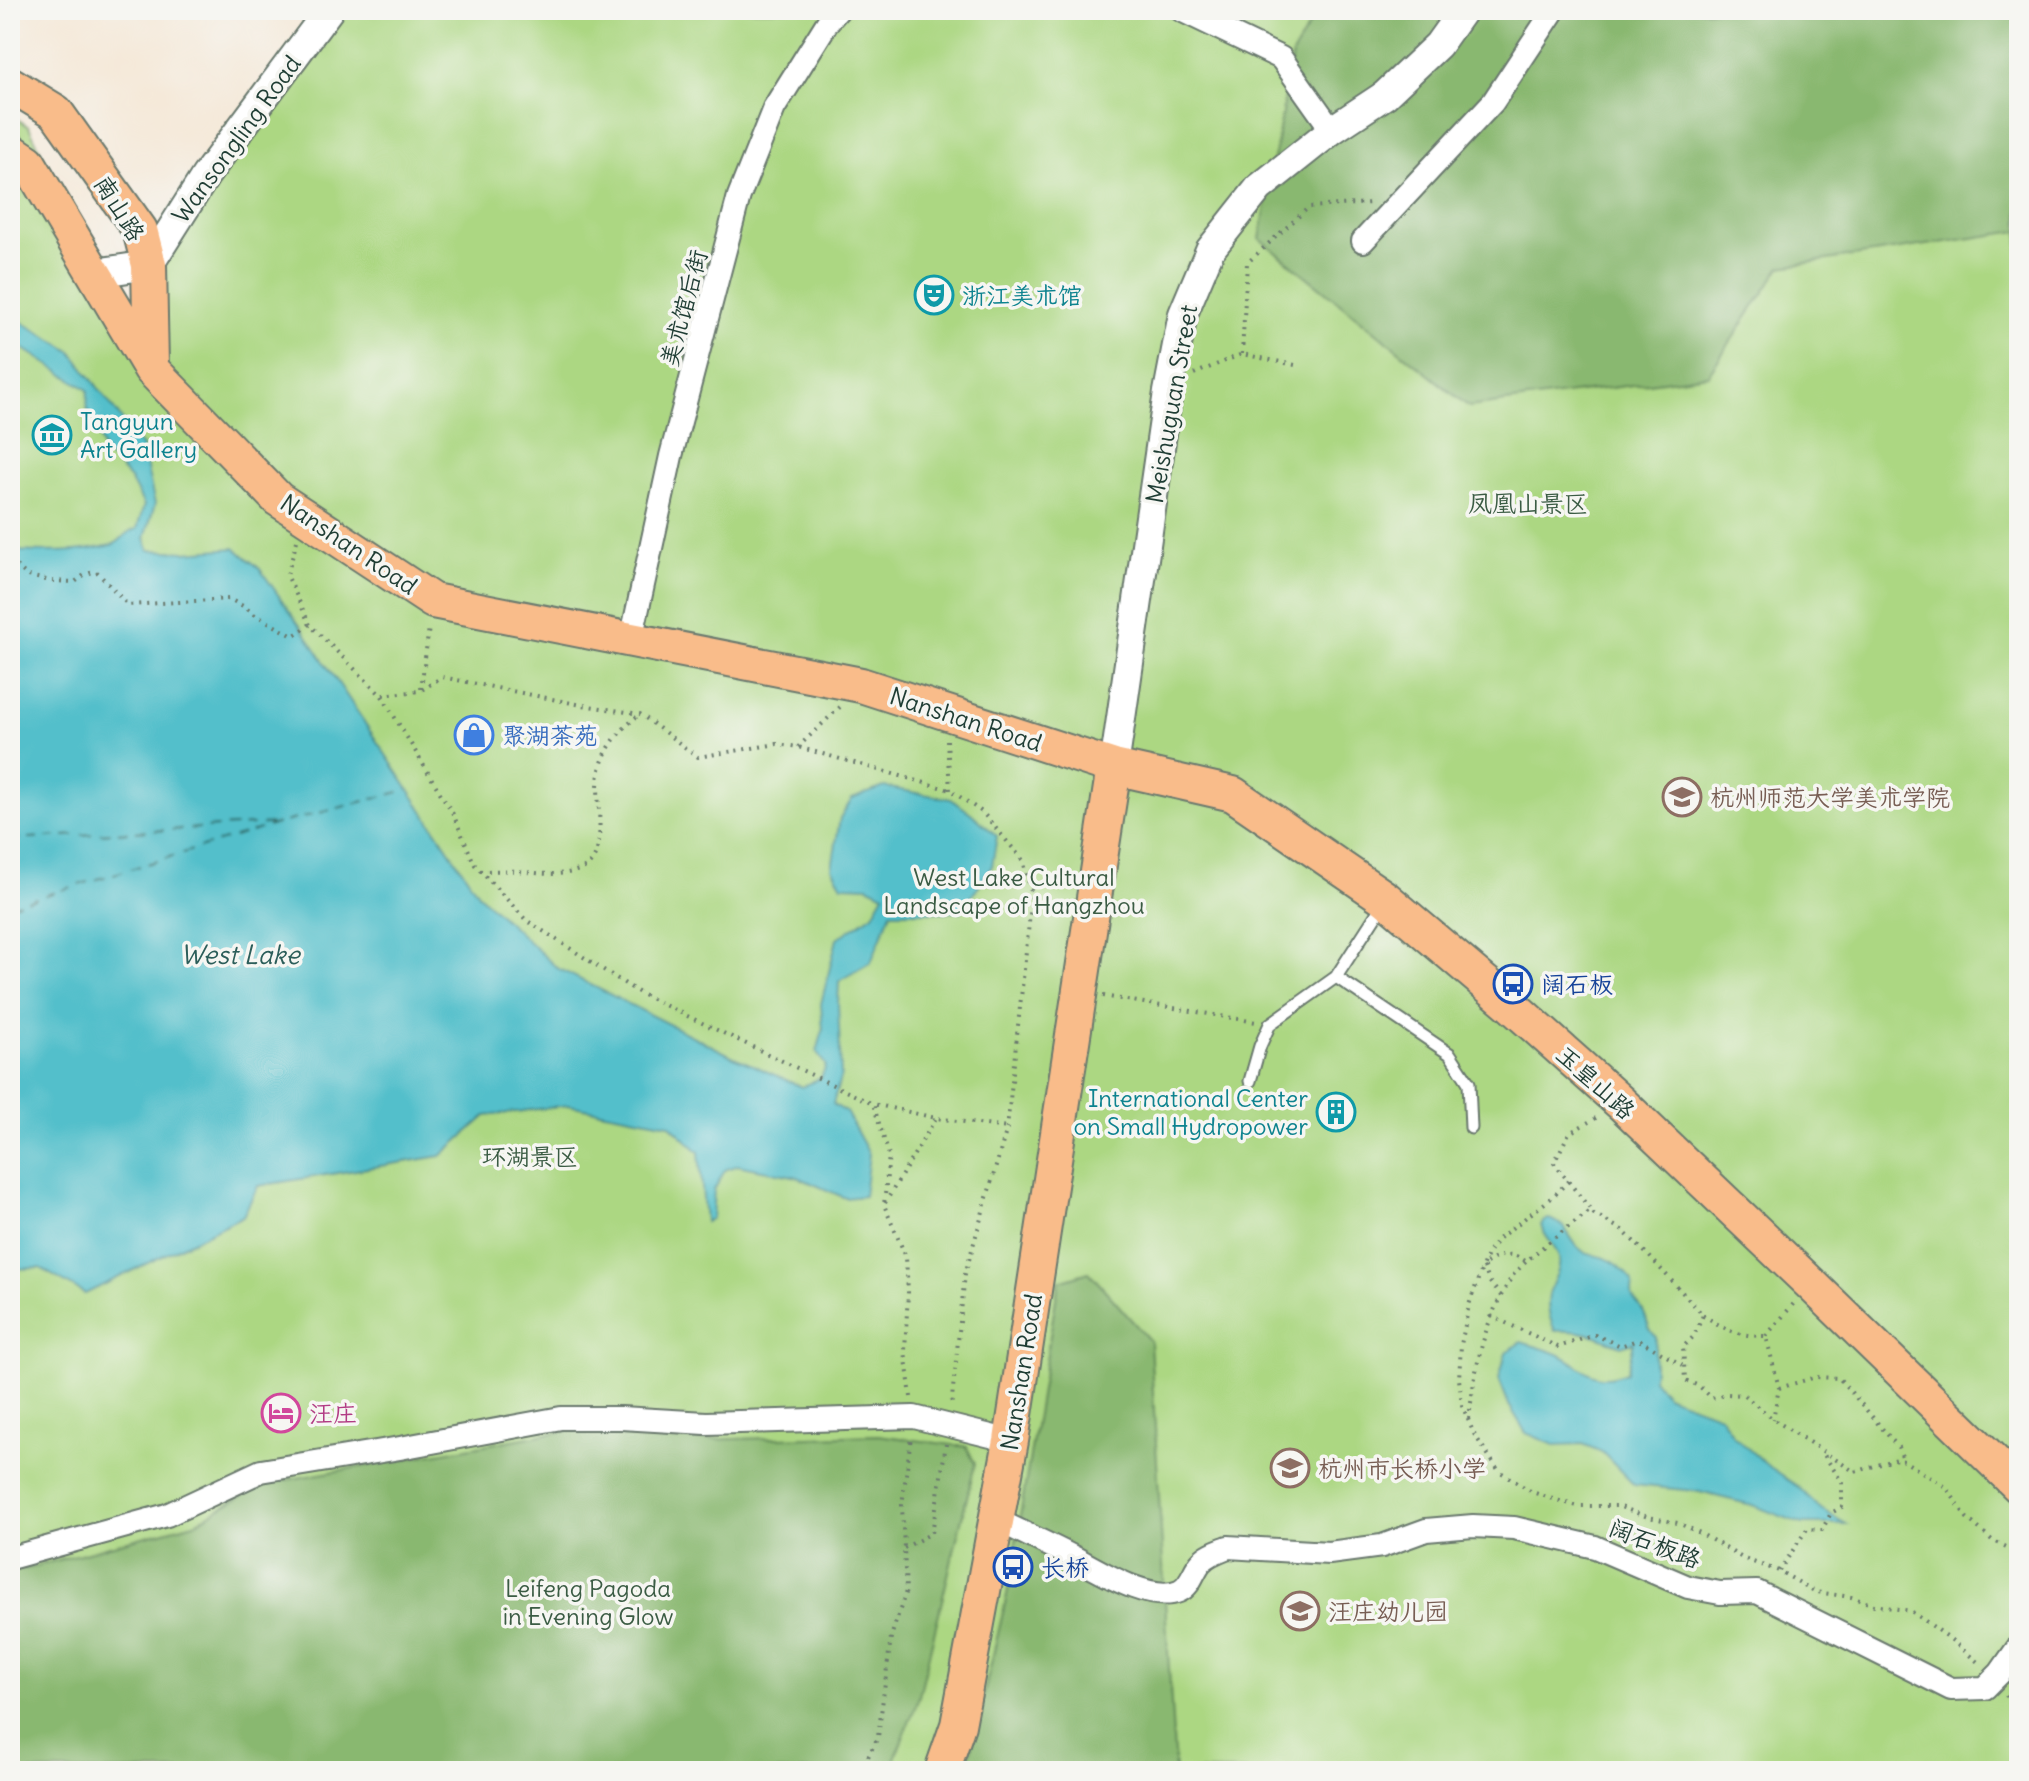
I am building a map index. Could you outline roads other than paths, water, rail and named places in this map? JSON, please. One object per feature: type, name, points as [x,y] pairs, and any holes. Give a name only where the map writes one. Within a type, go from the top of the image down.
[{"type":"main road","name":"南山路","points":[[10,84],[56,112],[140,230],[149,265],[151,369]]},
{"type":"main road","name":"Nanshan Road","points":[[10,150],[28,162],[151,369],[278,499],[433,601],[861,685],[1114,767],[1011,1441],[958,1725],[942,1771]]},
{"type":"main road","name":"玉皇山路","points":[[1114,767],[1233,794],[1386,899],[1621,1103],[2019,1486]]},
{"type":"street","name":"Wansongling Road","points":[[149,265],[206,175],[329,10]]},
{"type":"street","name":"美术馆后街","points":[[631,640],[671,456],[739,196],[774,108],[838,10]]},
{"type":"street","points":[[1181,10],[1281,58],[1332,130]]},
{"type":"street","name":"Meishuguan Street","points":[[1114,767],[1169,384],[1183,314],[1210,250],[1259,188],[1332,130],[1385,95],[1438,45],[1463,10]]},
{"type":"street","points":[[1363,241],[1493,102],[1554,10]]},
{"type":"street","points":[[95,273],[149,265]]},
{"type":"street","points":[[10,1558],[167,1515],[261,1471],[561,1418],[706,1423],[914,1417],[1011,1441]]},
{"type":"street","name":"阔石板路","points":[[997,1520],[1115,1580],[1162,1594],[1181,1591],[1191,1581],[1200,1563],[1213,1552],[1228,1547],[1329,1553],[1382,1546],[1426,1530],[1473,1526],[1514,1528],[1595,1547],[1688,1587],[1720,1593],[1757,1592],[1951,1689],[1985,1688],[2019,1646]]},
{"type":"lane","points":[[1250,1081],[1270,1024],[1336,977],[1386,899]]},
{"type":"lane","points":[[1336,977],[1450,1054],[1469,1083],[1471,1128]]},
{"type":"water","name":"West Lake","points":[[10,315],[71,351],[142,447],[155,504],[145,538],[149,550],[185,552],[235,548],[260,569],[479,895],[557,968],[732,1056],[802,1087],[821,1078],[826,1066],[817,1052],[823,1030],[821,1004],[837,939],[873,914],[884,894],[868,886],[842,885],[832,868],[840,818],[852,799],[884,787],[951,799],[997,836],[992,866],[961,912],[891,912],[871,962],[839,981],[841,1075],[833,1104],[846,1112],[869,1154],[864,1196],[845,1198],[798,1177],[737,1165],[725,1170],[714,1190],[712,1218],[705,1222],[699,1152],[669,1124],[568,1105],[486,1116],[441,1156],[258,1186],[243,1216],[85,1294],[40,1268],[10,1269],[10,551],[73,551],[111,545],[137,529],[144,505],[130,479],[103,450],[95,422],[87,409],[88,390],[10,340]]},
{"type":"water","points":[[1548,1219],[1561,1225],[1580,1249],[1609,1260],[1633,1283],[1633,1298],[1642,1308],[1656,1337],[1653,1379],[1666,1395],[1720,1415],[1734,1436],[1770,1468],[1797,1486],[1821,1509],[1846,1524],[1802,1524],[1752,1505],[1695,1491],[1634,1485],[1602,1452],[1583,1444],[1554,1445],[1526,1433],[1509,1405],[1499,1379],[1506,1352],[1521,1342],[1558,1354],[1590,1374],[1605,1377],[1627,1372],[1634,1342],[1621,1346],[1589,1334],[1555,1331],[1548,1299],[1559,1262],[1541,1225]]},
{"type":"place","name":"浙江美术馆","points":[[934,295]]},
{"type":"place","name":"Tangyun Art Gallery","points":[[52,435]]},
{"type":"place","name":"聚湖茶苑","points":[[474,735]]},
{"type":"place","name":"杭州师范大学美术学院","points":[[1682,797]]},
{"type":"place","name":"阔石板","points":[[1513,984]]},
{"type":"place","name":"International Center on Small Hydropower","points":[[1336,1112]]},
{"type":"place","name":"汪庄","points":[[281,1413]]},
{"type":"place","name":"杭州市长桥小学","points":[[1290,1468]]},
{"type":"place","name":"长桥","points":[[1013,1567]]},
{"type":"place","name":"汪庄幼儿园","points":[[1300,1611]]},
{"type":"park label","name":"凤凰山景区","points":[[1528,503]]},
{"type":"park label","name":"West Lake Cultural Landscape of Hangzhou","points":[[1014,891]]},
{"type":"park label","name":"环湖景区","points":[[530,1156]]},
{"type":"park label","name":"Leifeng Pagoda in Evening Glow","points":[[588,1602]]}]
